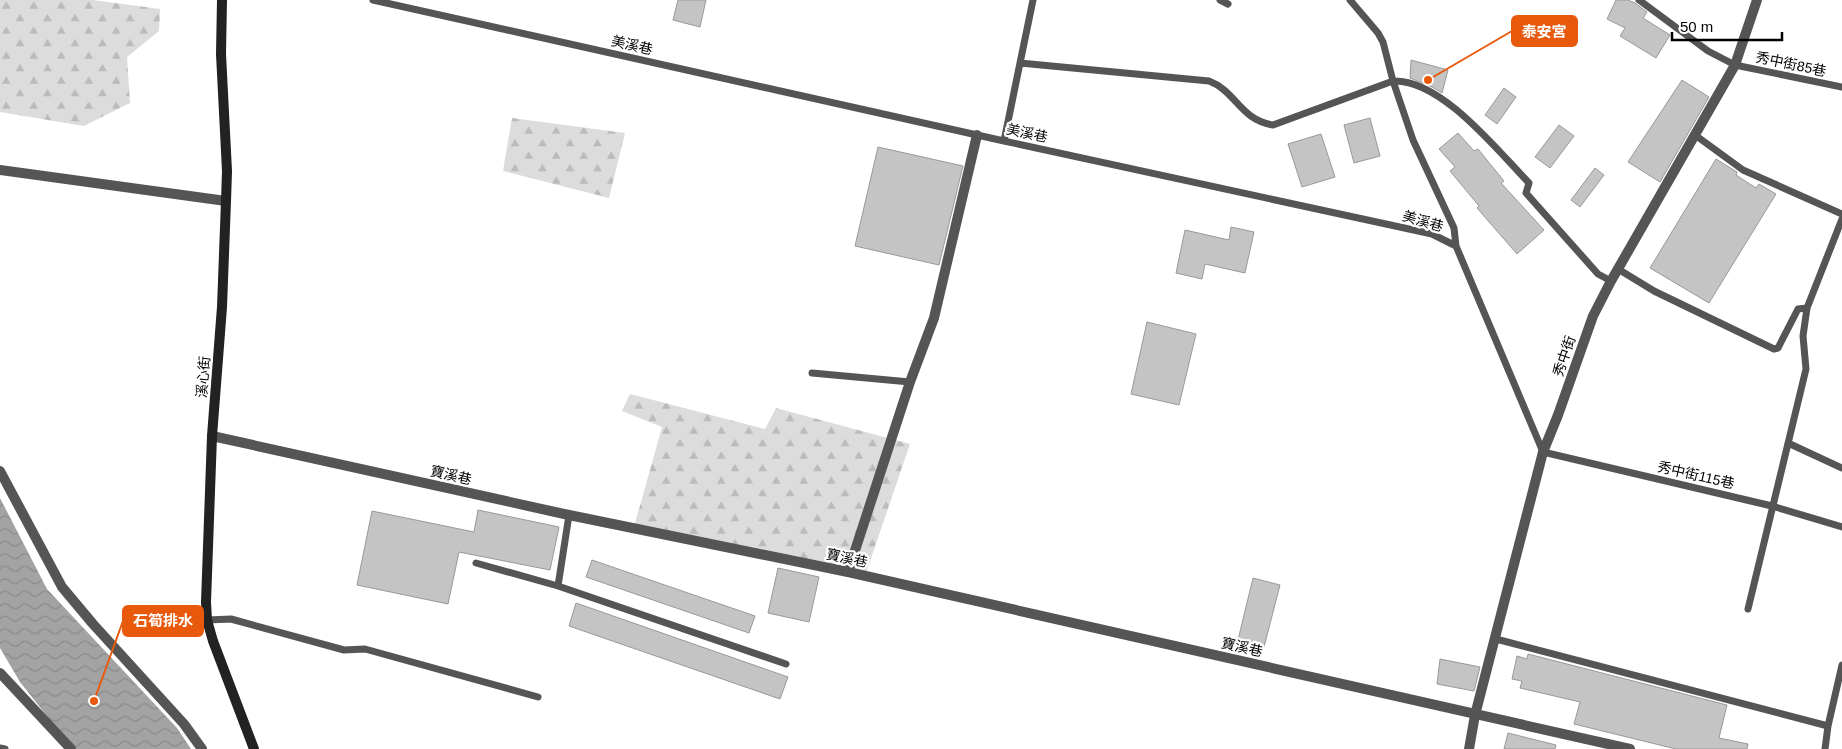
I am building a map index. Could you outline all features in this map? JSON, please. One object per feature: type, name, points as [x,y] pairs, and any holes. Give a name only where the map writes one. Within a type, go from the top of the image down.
[{"type":"street","name":"溪心街","points":[[222,0],[220,54],[227,171],[222,307],[212,436],[206,602],[207,620],[213,641],[254,749]]},
{"type":"street","name":"秀中街","points":[[1469,749],[1475,715],[1543,452],[1593,316],[1611,281],[1735,65],[1757,0]]},
{"type":"street","points":[[848,572],[910,382],[934,318],[977,135]]},
{"type":"street","points":[[0,170],[226,202]]},
{"type":"street","name":"寶溪巷","points":[[212,436],[569,515],[848,572],[1630,749]]},
{"type":"street","points":[[0,471],[62,586],[93,624],[184,724],[202,749]]},
{"type":"street","points":[[0,673],[70,749]]},
{"type":"lane","name":"美溪巷","points":[[373,0],[1004,141],[1432,234],[1456,246],[1543,452]]},
{"type":"lane","points":[[1004,141],[1033,0]]},
{"type":"lane","points":[[1220,0],[1228,4]]},
{"type":"lane","points":[[1350,0],[1378,33],[1383,42],[1393,81],[1413,140],[1454,228],[1456,246]]},
{"type":"lane","name":"秀中街85巷","points":[[1639,0],[1708,51],[1735,65],[1842,87]]},
{"type":"lane","points":[[1020,63],[1209,81],[1220,86],[1250,117],[1265,124],[1273,125],[1393,81],[1414,84],[1434,93],[1454,107],[1529,183],[1526,194],[1598,274],[1611,281]]},
{"type":"lane","points":[[1695,135],[1743,170],[1842,214]]},
{"type":"lane","points":[[1748,609],[1806,369],[1803,336],[1807,308],[1842,219]]},
{"type":"lane","points":[[1618,269],[1654,291],[1774,349],[1778,348],[1798,309],[1807,308]]},
{"type":"lane","points":[[812,373],[910,382]]},
{"type":"lane","points":[[1788,444],[1842,468]]},
{"type":"lane","name":"秀中街115巷","points":[[1543,452],[1772,506],[1842,527]]},
{"type":"lane","points":[[558,586],[569,515]]},
{"type":"lane","points":[[476,563],[558,586],[786,664]]},
{"type":"lane","points":[[207,620],[231,619],[344,650],[365,649],[538,697]]},
{"type":"lane","points":[[1496,639],[1828,726]]},
{"type":"lane","points":[[1825,749],[1828,726],[1842,665]]},
{"type":"lane","points":[[0,748],[5,749]]},
{"type":"green space","points":[[0,0],[93,0],[160,9],[159,31],[127,57],[130,103],[84,126],[0,112]]},
{"type":"green space","points":[[512,118],[625,133],[609,198],[503,171]]},
{"type":"green space","points":[[630,394],[765,429],[776,408],[910,444],[865,576],[634,527],[662,427],[622,411]]},
{"type":"water","points":[[0,498],[47,589],[177,728],[191,749],[73,749],[20,682],[0,648]]},
{"type":"building","points":[[678,0],[706,0],[700,27],[673,20]]},
{"type":"building","points":[[1616,0],[1628,0],[1635,3],[1647,12],[1643,18],[1670,35],[1656,58],[1620,36],[1625,28],[1607,19]]},
{"type":"building","points":[[1411,60],[1448,70],[1442,93],[1410,78]]},
{"type":"building","points":[[1682,80],[1709,97],[1660,182],[1628,162]]},
{"type":"building","points":[[1504,88],[1516,97],[1497,124],[1485,115]]},
{"type":"building","points":[[1370,118],[1380,156],[1354,163],[1344,125]]},
{"type":"building","points":[[1559,125],[1574,136],[1550,168],[1535,157]]},
{"type":"building","points":[[1458,133],[1474,151],[1478,149],[1504,181],[1501,183],[1544,230],[1517,254],[1477,208],[1479,206],[1450,171],[1455,167],[1439,149]]},
{"type":"building","points":[[1321,134],[1335,177],[1302,187],[1288,144]]},
{"type":"building","points":[[878,147],[963,166],[939,265],[855,246]]},
{"type":"building","points":[[1716,159],[1737,172],[1736,175],[1756,188],[1759,184],[1776,194],[1709,303],[1650,268]]},
{"type":"building","points":[[1595,168],[1604,175],[1580,207],[1571,200]]},
{"type":"building","points":[[1231,227],[1254,232],[1245,273],[1205,264],[1202,279],[1176,273],[1185,230],[1229,240]]},
{"type":"building","points":[[1147,322],[1196,334],[1179,405],[1131,394]]},
{"type":"building","points":[[478,510],[559,527],[550,570],[459,552],[448,604],[357,585],[372,511],[474,532]]},
{"type":"building","points":[[592,560],[755,616],[749,633],[586,577]]},
{"type":"building","points":[[778,568],[819,577],[809,622],[768,613]]},
{"type":"building","points":[[1253,578],[1280,585],[1264,647],[1238,640]]},
{"type":"building","points":[[576,603],[788,677],[780,699],[569,626]]},
{"type":"building","points":[[1528,654],[1727,705],[1719,738],[1748,744],[1747,749],[1676,749],[1574,724],[1580,702],[1520,688],[1522,681],[1512,679],[1517,656],[1527,659]]},
{"type":"building","points":[[1440,659],[1480,667],[1474,691],[1437,684]]},
{"type":"building","points":[[1508,733],[1556,745],[1555,749],[1504,749]]},
{"type":"place","name":"泰安宮","points":[[1428,80]]},
{"type":"place","name":"石筍排水","points":[[94,701]]}]
